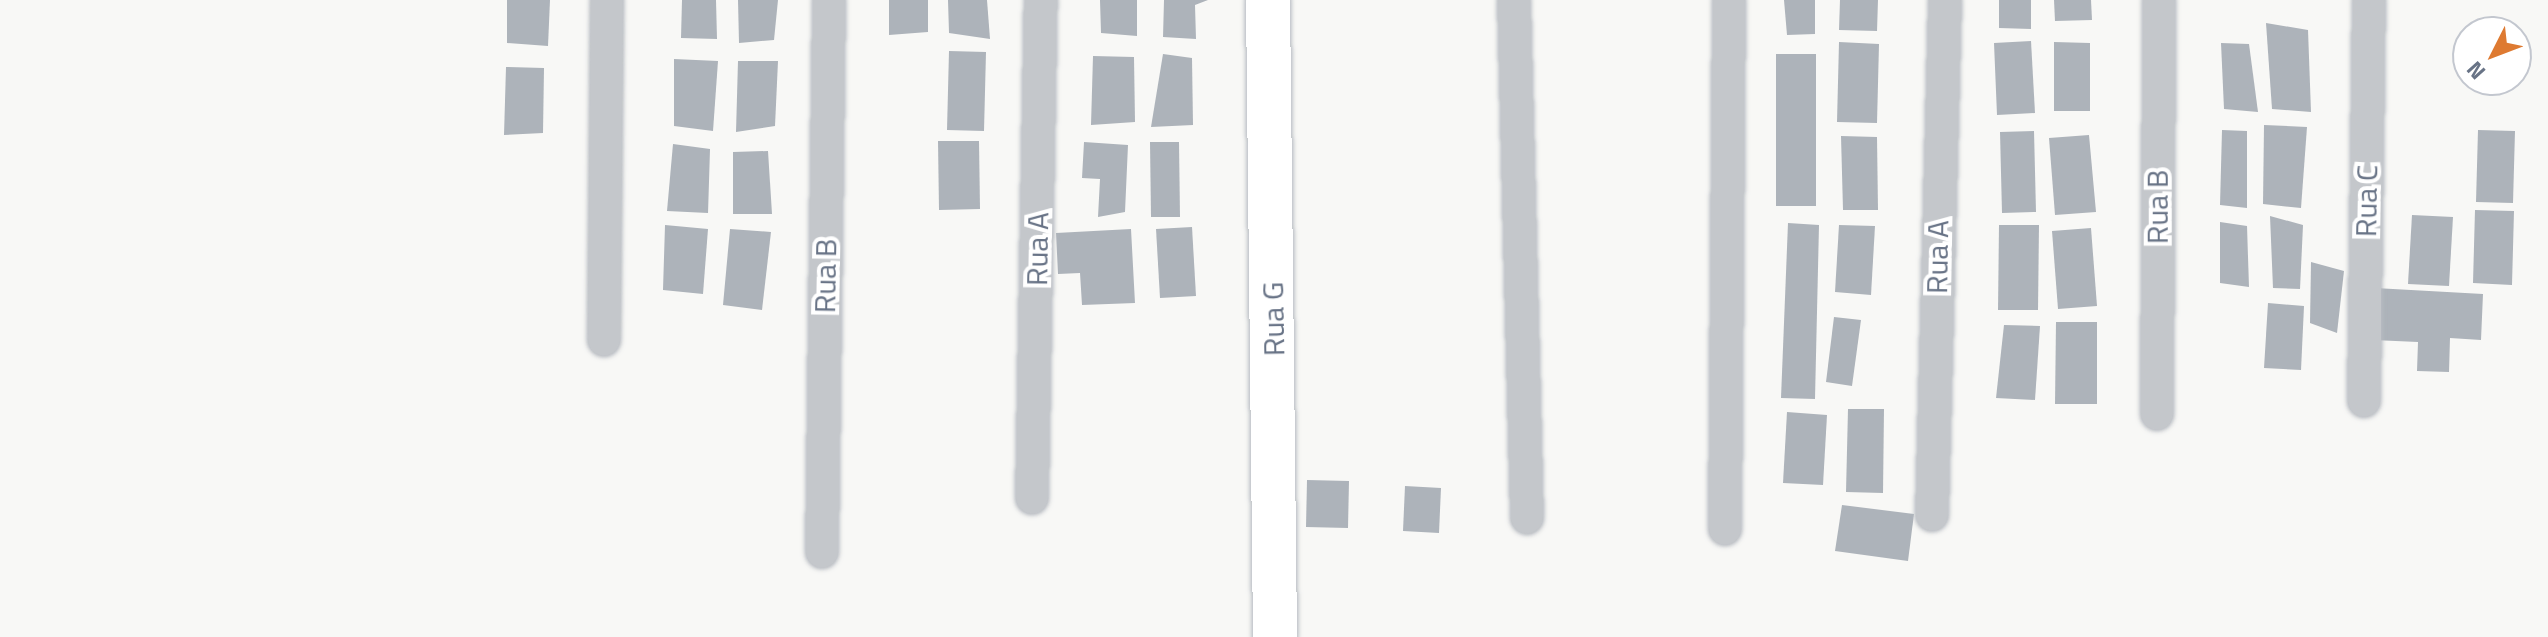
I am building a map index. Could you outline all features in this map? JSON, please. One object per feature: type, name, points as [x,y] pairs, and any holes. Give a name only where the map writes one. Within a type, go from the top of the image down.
[{"type":"street","points":[[604,340],[607,0]]},
{"type":"street","name":"Rua B","points":[[822,552],[829,0]]},
{"type":"street","name":"Rua A","points":[[1032,498],[1041,0]]},
{"type":"street","name":"Rua G","points":[[1268,0],[1275,637]]},
{"type":"street","points":[[1514,0],[1527,518]]},
{"type":"street","points":[[1725,529],[1729,0]]},
{"type":"street","name":"Rua A","points":[[1932,515],[1945,0]]},
{"type":"street","name":"Rua B","points":[[2157,414],[2159,0]]},
{"type":"street","name":"Rua C","points":[[2364,401],[2369,0]]},
{"type":"building","points":[[507,0],[550,0],[548,46],[507,43]]},
{"type":"building","points":[[682,0],[716,0],[717,39],[681,38]]},
{"type":"building","points":[[738,0],[778,0],[774,40],[739,43]]},
{"type":"building","points":[[889,0],[928,0],[928,32],[889,35]]},
{"type":"building","points":[[948,0],[987,0],[990,39],[949,33]]},
{"type":"building","points":[[1100,0],[1137,0],[1137,36],[1101,33]]},
{"type":"building","points":[[1164,0],[1208,0],[1195,5],[1196,39],[1163,37]]},
{"type":"building","points":[[1784,0],[1815,0],[1815,34],[1787,35]]},
{"type":"building","points":[[1840,0],[1878,0],[1877,31],[1839,30]]},
{"type":"building","points":[[1999,0],[2031,0],[2031,29],[1999,28]]},
{"type":"building","points":[[2054,0],[2091,0],[2092,20],[2055,21]]},
{"type":"building","points":[[2266,23],[2308,30],[2311,112],[2272,109]]},
{"type":"building","points":[[2031,41],[2035,113],[1997,115],[1994,43]]},
{"type":"building","points":[[1839,42],[1879,44],[1877,123],[1837,122]]},
{"type":"building","points":[[2054,42],[2090,43],[2090,111],[2054,111]]},
{"type":"building","points":[[2221,43],[2249,44],[2258,112],[2224,109]]},
{"type":"building","points":[[949,51],[986,52],[984,131],[947,130]]},
{"type":"building","points":[[1163,54],[1192,58],[1193,125],[1151,127]]},
{"type":"building","points":[[1776,54],[1816,54],[1816,206],[1776,206]]},
{"type":"building","points":[[1093,56],[1134,57],[1135,122],[1091,125]]},
{"type":"building","points":[[674,59],[718,61],[713,131],[674,126]]},
{"type":"building","points":[[738,61],[778,61],[775,126],[736,132]]},
{"type":"building","points":[[506,67],[544,68],[543,133],[504,135]]},
{"type":"building","points":[[2264,125],[2307,127],[2301,208],[2263,204]]},
{"type":"building","points":[[2222,130],[2247,131],[2247,208],[2220,205]]},
{"type":"building","points":[[2478,130],[2515,131],[2513,203],[2476,202]]},
{"type":"building","points":[[2034,131],[2036,212],[2002,213],[2000,132]]},
{"type":"building","points":[[2089,135],[2096,212],[2055,215],[2049,138]]},
{"type":"building","points":[[1841,136],[1877,137],[1878,210],[1843,210]]},
{"type":"building","points":[[938,141],[979,141],[980,209],[939,210]]},
{"type":"building","points":[[1084,142],[1128,145],[1125,212],[1098,217],[1100,179],[1082,178]]},
{"type":"building","points":[[1150,142],[1179,142],[1180,217],[1151,217]]},
{"type":"building","points":[[673,144],[710,149],[708,213],[667,211]]},
{"type":"building","points":[[768,151],[772,214],[733,214],[733,152]]},
{"type":"building","points":[[2475,210],[2514,211],[2512,285],[2473,283]]},
{"type":"building","points":[[2412,215],[2453,217],[2449,286],[2408,284]]},
{"type":"building","points":[[2270,216],[2303,225],[2300,289],[2273,288]]},
{"type":"building","points":[[2220,222],[2247,226],[2249,287],[2220,283]]},
{"type":"building","points":[[1788,223],[1819,225],[1815,399],[1781,398]]},
{"type":"building","points":[[665,225],[708,229],[703,294],[663,290]]},
{"type":"building","points":[[1839,225],[1875,226],[1871,295],[1835,292]]},
{"type":"building","points":[[1999,225],[2039,225],[2038,310],[1998,310]]},
{"type":"building","points":[[1192,227],[1196,296],[1160,298],[1156,229]]},
{"type":"building","points":[[2091,228],[2097,306],[2058,309],[2052,231]]},
{"type":"building","points":[[730,229],[771,232],[762,310],[723,305]]},
{"type":"building","points":[[1131,229],[1135,303],[1082,305],[1080,273],[1058,274],[1056,233]]},
{"type":"building","points":[[2311,262],[2344,271],[2337,333],[2310,323]]},
{"type":"building","points":[[2375,288],[2483,294],[2481,340],[2450,338],[2449,372],[2417,371],[2418,342],[2373,340]]},
{"type":"building","points":[[2268,303],[2304,306],[2301,370],[2264,368]]},
{"type":"building","points":[[1834,317],[1861,320],[1852,386],[1826,382]]},
{"type":"building","points":[[2056,322],[2097,322],[2097,404],[2055,404]]},
{"type":"building","points":[[2004,325],[2040,326],[2035,400],[1996,398]]},
{"type":"building","points":[[1848,409],[1884,409],[1883,493],[1846,492]]},
{"type":"building","points":[[1787,412],[1827,415],[1823,485],[1783,483]]},
{"type":"building","points":[[1307,480],[1349,481],[1348,528],[1306,527]]},
{"type":"building","points":[[1405,486],[1441,488],[1439,533],[1403,531]]},
{"type":"building","points":[[1842,505],[1914,514],[1908,561],[1835,551]]}]
